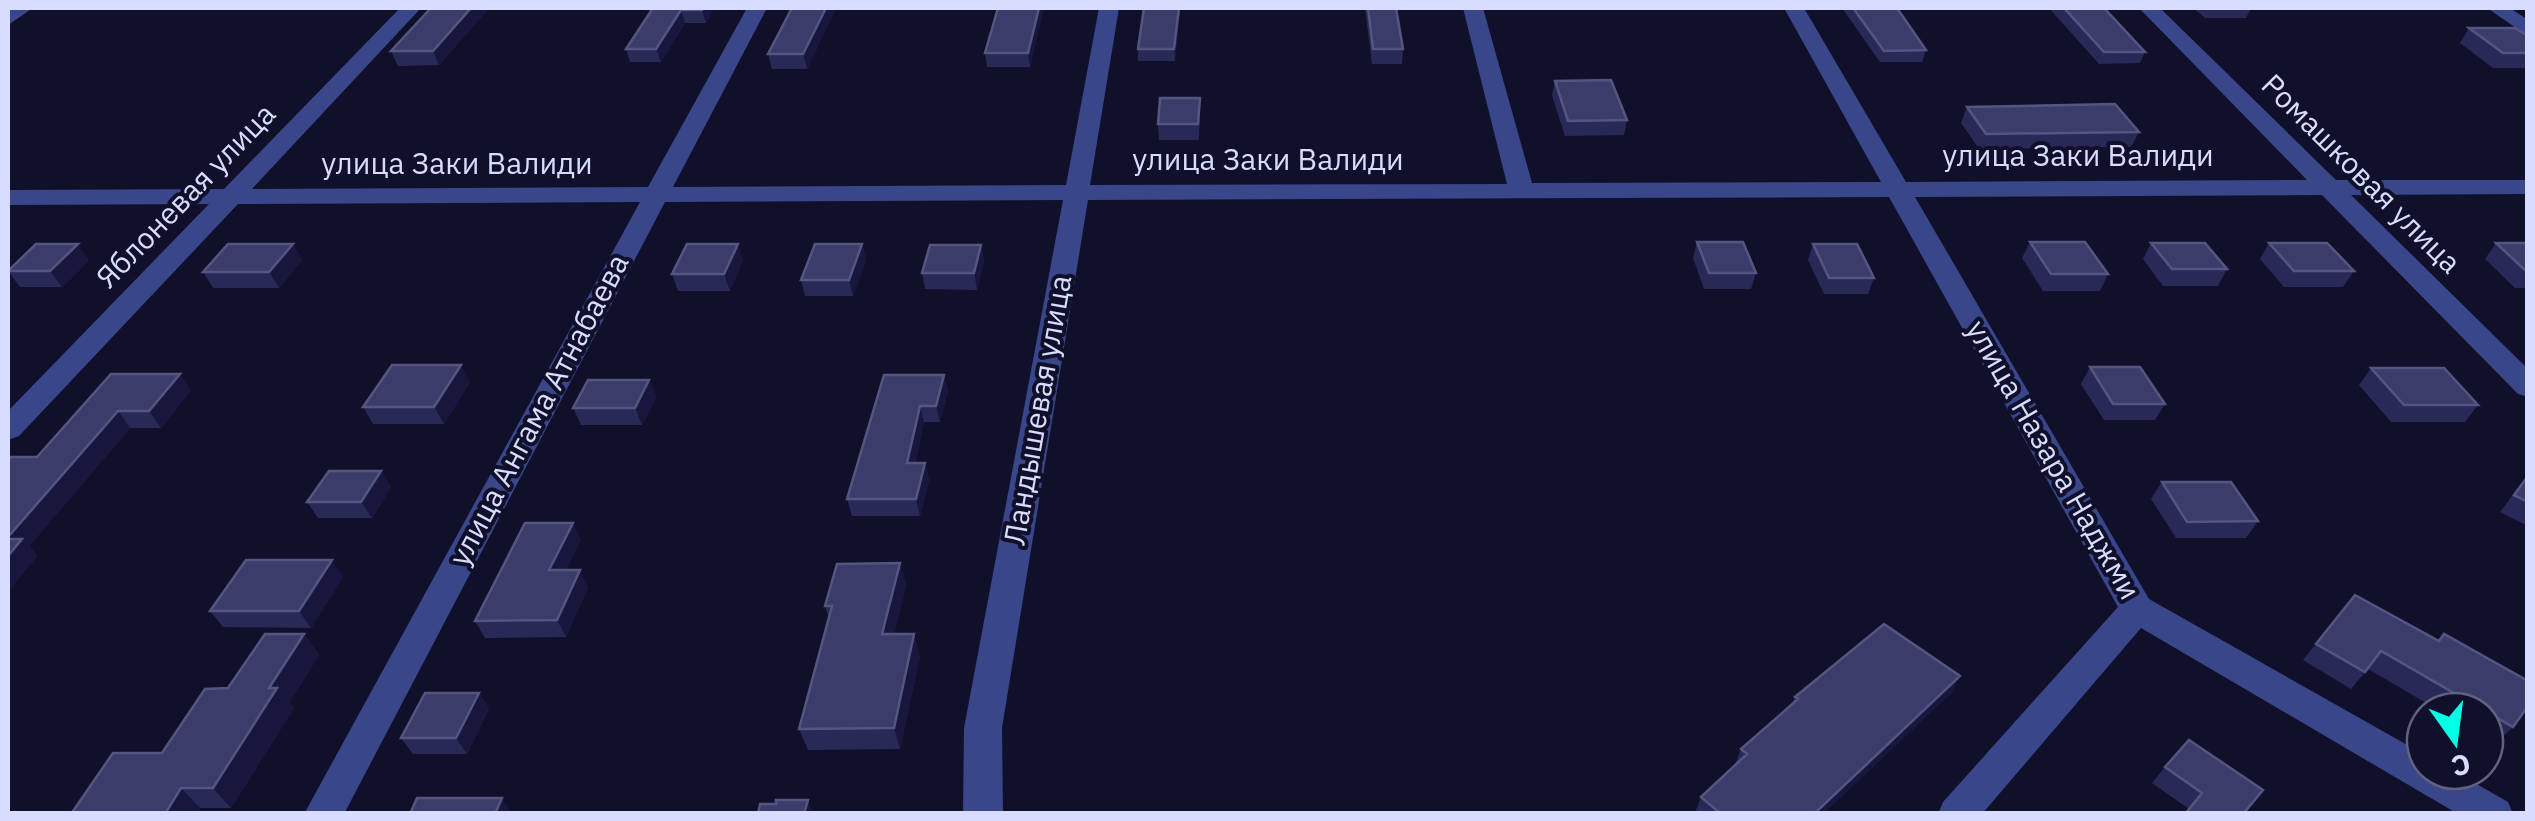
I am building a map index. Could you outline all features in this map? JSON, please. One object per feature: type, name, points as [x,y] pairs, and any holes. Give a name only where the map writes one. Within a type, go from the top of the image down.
[{"type":"street","points":[[8,18],[22,8]]},
{"type":"street","name":"Яблоневая улица","points":[[8,428],[412,8]]},
{"type":"street","name":"улица Ангама Атнабаева","points":[[323,814],[652,197],[758,8]]},
{"type":"street","name":"Ландышевая улица","points":[[984,814],[982,728],[1110,8]]},
{"type":"street","points":[[1473,8],[1522,193]]},
{"type":"street","name":"улица Назара Наджми","points":[[1794,8],[2138,609],[2494,814]]},
{"type":"street","name":"Ромашковая улица","points":[[2149,8],[2528,386]]},
{"type":"street","points":[[2497,8],[2528,30]]},
{"type":"street","name":"улица Заки Валиди","points":[[8,197],[2528,187]]},
{"type":"street","points":[[1957,814],[2138,609]]},
{"type":"building","points":[[431,8],[471,8],[433,51],[391,51]]},
{"type":"building","points":[[653,8],[703,8],[681,10],[656,49],[626,49]]},
{"type":"building","points":[[792,8],[826,8],[803,54],[768,54]]},
{"type":"building","points":[[998,8],[1039,8],[1028,53],[985,53]]},
{"type":"building","points":[[1144,8],[1179,8],[1174,49],[1138,49]]},
{"type":"building","points":[[1368,8],[1396,8],[1403,49],[1373,49]]},
{"type":"building","points":[[1853,8],[1897,8],[1926,50],[1884,51]]},
{"type":"building","points":[[2064,8],[2104,8],[2145,52],[2104,52]]},
{"type":"building","points":[[2469,28],[2515,28],[2528,36],[2528,53],[2503,53]]},
{"type":"building","points":[[1611,80],[1627,120],[1568,121],[1555,81]]},
{"type":"building","points":[[1160,98],[1200,98],[1198,124],[1158,124]]},
{"type":"building","points":[[2115,104],[2139,132],[1986,134],[1967,107]]},
{"type":"building","points":[[1697,242],[1743,242],[1756,273],[1709,273]]},
{"type":"building","points":[[2030,242],[2085,242],[2108,274],[2051,274]]},
{"type":"building","points":[[2151,243],[2205,243],[2227,269],[2172,269]]},
{"type":"building","points":[[2269,243],[2327,243],[2354,271],[2294,271]]},
{"type":"building","points":[[2496,243],[2528,243],[2528,272],[2527,272]]},
{"type":"building","points":[[36,244],[78,244],[50,271],[8,271]]},
{"type":"building","points":[[228,244],[293,244],[269,272],[203,272]]},
{"type":"building","points":[[687,244],[738,244],[724,274],[672,274]]},
{"type":"building","points":[[815,244],[862,244],[849,280],[801,280]]},
{"type":"building","points":[[1813,244],[1857,244],[1874,278],[1829,278]]},
{"type":"building","points":[[930,245],[981,245],[974,273],[922,273]]},
{"type":"building","points":[[392,365],[461,365],[434,407],[363,407]]},
{"type":"building","points":[[2090,367],[2140,367],[2165,404],[2113,404]]},
{"type":"building","points":[[2371,368],[2444,368],[2478,405],[2404,405]]},
{"type":"building","points":[[111,374],[180,374],[149,411],[118,411],[8,537],[8,461],[11,457],[37,457]]},
{"type":"building","points":[[884,375],[944,375],[936,406],[920,406],[907,463],[925,463],[916,499],[847,499]]},
{"type":"building","points":[[588,380],[649,380],[635,408],[573,408]]},
{"type":"building","points":[[329,471],[381,471],[361,502],[307,502]]},
{"type":"building","points":[[2528,476],[2528,502],[2514,495]]},
{"type":"building","points":[[2162,482],[2231,482],[2258,521],[2187,522]]},
{"type":"building","points":[[525,523],[573,523],[549,570],[580,570],[557,620],[475,621]]},
{"type":"building","points":[[8,539],[22,539],[8,556]]},
{"type":"building","points":[[246,560],[332,560],[299,611],[210,611]]},
{"type":"building","points":[[900,563],[882,634],[914,634],[894,728],[799,729],[832,606],[825,606],[837,564]]},
{"type":"building","points":[[2355,595],[2439,641],[2444,634],[2528,681],[2528,706],[2513,727],[2505,722],[2505,691],[2450,691],[2381,651],[2365,672],[2316,644]]},
{"type":"building","points":[[1884,624],[1960,676],[1814,814],[1721,814],[1701,797],[1747,754],[1741,749],[1798,699],[1795,697]]},
{"type":"building","points":[[265,634],[304,634],[269,688],[277,688],[213,788],[181,788],[165,814],[71,814],[113,753],[162,753],[205,689],[228,688]]},
{"type":"building","points":[[425,693],[479,693],[456,738],[401,738]]},
{"type":"building","points":[[2189,740],[2263,790],[2243,814],[2185,814],[2202,793],[2165,767]]},
{"type":"building","points":[[417,798],[502,798],[495,814],[410,814]]},
{"type":"building","points":[[776,800],[808,800],[804,814],[758,814],[760,804],[776,804]]}]
